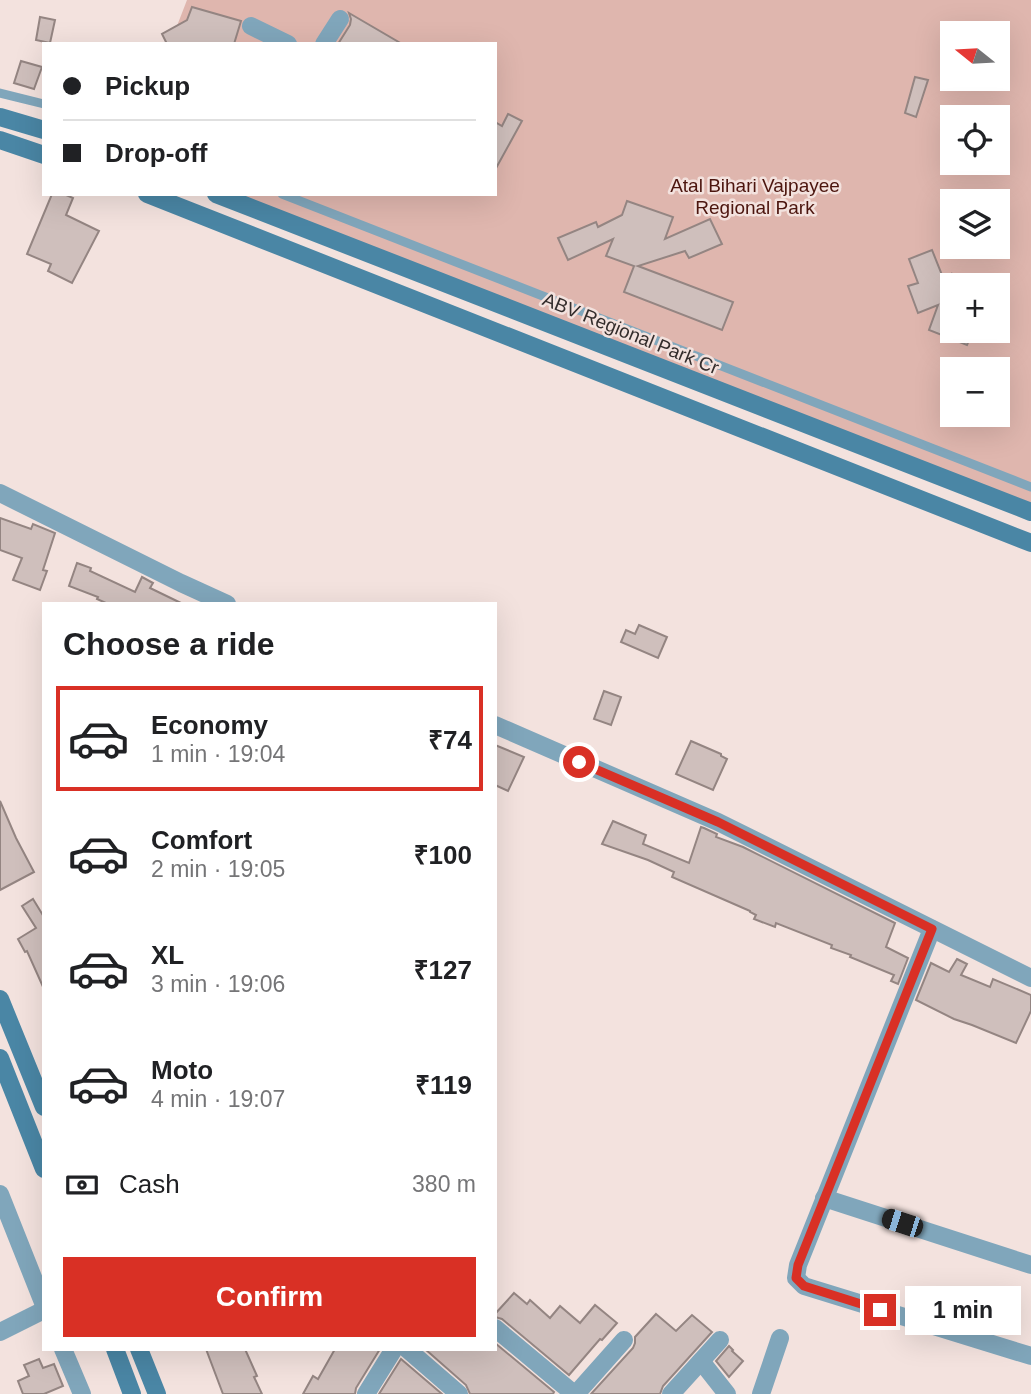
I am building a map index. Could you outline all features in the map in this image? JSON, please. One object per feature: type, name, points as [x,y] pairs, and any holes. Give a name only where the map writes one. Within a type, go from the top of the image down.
[{"type":"street","points":[[325,42],[340,19]]},
{"type":"street","points":[[251,26],[284,42]]},
{"type":"street","points":[[0,117],[42,129]]},
{"type":"street","points":[[0,140],[42,154]]},
{"type":"street","points":[[152,196],[1031,543]]},
{"type":"street","name":"ABV Regional Park Cr","points":[[221,196],[1031,512]]},
{"type":"street","points":[[0,493],[223,602]]},
{"type":"street","points":[[497,726],[718,822],[1031,978]]},
{"type":"street","points":[[932,929],[824,1198],[798,1265],[796,1278],[804,1286],[1031,1356]]},
{"type":"street","points":[[0,999],[42,1102]]},
{"type":"street","points":[[0,1058],[42,1164]]},
{"type":"street","points":[[0,1194],[42,1302]]},
{"type":"street","points":[[824,1198],[1031,1265]]},
{"type":"street","points":[[0,1332],[42,1308]]},
{"type":"street","points":[[497,1330],[575,1394],[624,1340]]},
{"type":"street","points":[[761,1394],[780,1338]]},
{"type":"street","points":[[671,1394],[720,1340]]},
{"type":"street","points":[[64,1351],[82,1394]]},
{"type":"street","points":[[116,1351],[132,1394]]},
{"type":"street","points":[[140,1351],[157,1394]]},
{"type":"street","points":[[366,1394],[393,1351]]},
{"type":"street","points":[[409,1351],[459,1394]]},
{"type":"street","points":[[701,1361],[727,1394]]},
{"type":"lane","points":[[0,93],[42,104]]},
{"type":"lane","points":[[287,196],[1031,487]]},
{"type":"green space","name":"Atal Bihari Vajpayee Regional Park","points":[[187,0],[1031,0],[1031,512],[220,196],[497,196],[497,42],[171,42]]},
{"type":"building","points":[[192,7],[241,21],[235,42],[166,42],[162,34],[187,20]]},
{"type":"building","points":[[349,13],[399,42],[339,42],[351,19]]},
{"type":"building","points":[[40,17],[55,20],[50,42],[36,40]]},
{"type":"building","points":[[21,61],[42,67],[34,89],[14,83]]},
{"type":"building","points":[[915,77],[928,80],[916,117],[905,113]]},
{"type":"building","points":[[508,114],[522,121],[497,166],[497,123],[502,126]]},
{"type":"building","points":[[51,196],[73,198],[66,215],[99,231],[72,283],[48,271],[51,264],[27,254]]},
{"type":"building","points":[[627,201],[673,217],[665,239],[710,219],[722,244],[689,258],[685,251],[638,266],[733,302],[722,330],[624,292],[634,266],[606,256],[613,239],[568,260],[558,238],[596,222],[598,227],[622,215]]},
{"type":"building","points":[[932,250],[941,273],[940,334],[929,330],[938,305],[918,313],[908,286],[918,283],[909,259]]},
{"type":"building","points":[[0,518],[31,529],[33,524],[55,533],[43,570],[47,571],[40,590],[13,580],[22,558],[0,550]]},
{"type":"building","points":[[77,563],[135,592],[142,577],[153,583],[150,588],[179,602],[104,602],[97,599],[98,597],[69,586]]},
{"type":"building","points":[[639,625],[667,637],[658,658],[621,642],[626,630],[635,634]]},
{"type":"building","points":[[604,691],[621,697],[611,725],[594,719]]},
{"type":"building","points":[[691,741],[727,759],[713,790],[676,774]]},
{"type":"building","points":[[497,746],[524,757],[508,791],[497,786]]},
{"type":"building","points":[[0,801],[34,872],[0,890]]},
{"type":"building","points":[[613,821],[646,835],[643,844],[689,863],[701,827],[704,828],[717,834],[716,837],[743,847],[895,923],[886,947],[908,958],[898,984],[891,981],[894,975],[831,948],[832,945],[776,923],[775,927],[754,919],[756,915],[750,911],[672,877],[674,872],[602,844]]},
{"type":"building","points":[[33,899],[42,914],[42,985],[27,951],[25,952],[18,939],[36,928],[22,906]]},
{"type":"building","points":[[957,959],[967,964],[961,975],[990,987],[993,979],[1031,995],[1031,1011],[1016,1043],[954,1019],[916,1000],[931,963],[949,972]]},
{"type":"building","points":[[514,1293],[527,1304],[530,1300],[550,1318],[560,1306],[580,1323],[595,1305],[617,1323],[569,1375],[497,1318],[497,1312]]},
{"type":"building","points":[[656,1314],[676,1331],[692,1315],[712,1332],[663,1386],[660,1394],[591,1394],[633,1348],[635,1337]]},
{"type":"building","points":[[497,1345],[554,1392],[470,1394],[466,1385],[427,1351],[497,1351]]},
{"type":"building","points":[[729,1346],[743,1361],[729,1377],[716,1361]]},
{"type":"building","points":[[207,1351],[246,1351],[262,1394],[223,1394]]},
{"type":"building","points":[[334,1351],[379,1351],[355,1394],[303,1394],[313,1376],[318,1379]]},
{"type":"building","points":[[39,1359],[43,1368],[54,1364],[63,1386],[44,1394],[23,1394],[18,1381],[29,1376],[24,1365]]},
{"type":"building","points":[[401,1359],[442,1394],[379,1394]]},
{"type":"route","points":[[579,762],[718,822],[932,929],[798,1265],[796,1278],[804,1286],[880,1310]]}]
